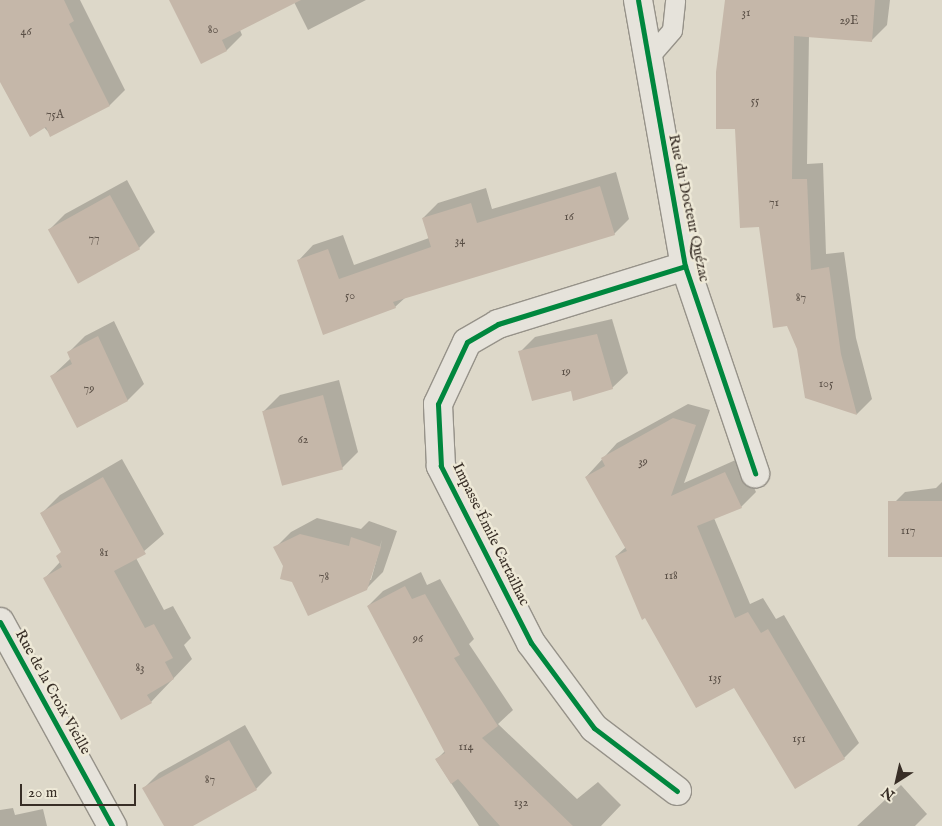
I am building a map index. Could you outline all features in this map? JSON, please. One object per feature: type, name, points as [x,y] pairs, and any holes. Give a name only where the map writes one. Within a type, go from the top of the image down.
[{"type":"street","name":"Rue du Docteur Quézac","points":[[638,0],[685,266],[755,473]]},
{"type":"street","name":"Impasse Émile Cartailhac","points":[[677,792],[594,728],[531,643],[442,466],[438,404],[467,342],[498,324],[685,266]]},
{"type":"street","name":"Rue de la Croix Vieille","points":[[0,622],[112,826]]},
{"type":"lane","points":[[647,59],[672,30],[675,0]]},
{"type":"building","points":[[0,0],[64,0],[74,21],[69,24],[110,106],[50,137],[46,127],[30,137],[0,82]]},
{"type":"building","points":[[169,0],[301,0],[222,40],[227,51],[201,64]]},
{"type":"building","points":[[725,0],[875,0],[872,42],[794,36],[792,179],[807,179],[811,270],[829,267],[841,354],[857,415],[805,398],[797,349],[787,326],[773,328],[759,227],[740,228],[735,129],[716,129],[716,72]]},
{"type":"building","points":[[600,186],[615,235],[393,302],[396,308],[323,335],[297,260],[328,249],[339,279],[431,247],[422,218],[471,203],[477,223]]},
{"type":"building","points":[[110,195],[140,249],[78,284],[48,229]]},
{"type":"building","points":[[597,334],[613,389],[573,401],[571,391],[532,401],[518,351]]},
{"type":"building","points":[[98,336],[128,401],[77,428],[50,376],[72,364],[67,352]]},
{"type":"building","points":[[323,395],[343,469],[282,486],[262,411]]},
{"type":"building","points":[[673,418],[696,425],[671,496],[725,472],[742,508],[697,526],[735,618],[748,612],[761,633],[768,629],[845,759],[795,789],[734,688],[696,708],[645,618],[642,620],[615,556],[627,551],[585,477],[605,466],[601,458]]},
{"type":"building","points":[[103,477],[146,554],[114,571],[145,628],[154,624],[173,658],[165,662],[174,679],[147,695],[152,703],[121,720],[43,578],[62,567],[56,556],[61,552],[40,513]]},
{"type":"building","points":[[888,501],[942,501],[942,557],[888,557]]},
{"type":"building","points":[[300,534],[349,546],[351,537],[381,547],[367,590],[308,616],[292,582],[280,579],[283,566],[273,547]]},
{"type":"building","points":[[405,586],[412,599],[425,594],[460,655],[454,658],[498,726],[482,738],[573,826],[500,826],[458,779],[451,784],[435,759],[445,753],[367,606]]},
{"type":"building","points":[[229,740],[257,790],[193,826],[164,826],[142,788]]},
{"type":"cycle path","points":[[638,0],[685,266],[755,473]]},
{"type":"cycle path","points":[[677,791],[594,728],[531,643],[441,466],[438,404],[467,342],[498,324],[685,266]]},
{"type":"cycle path","points":[[0,622],[112,826]]}]
